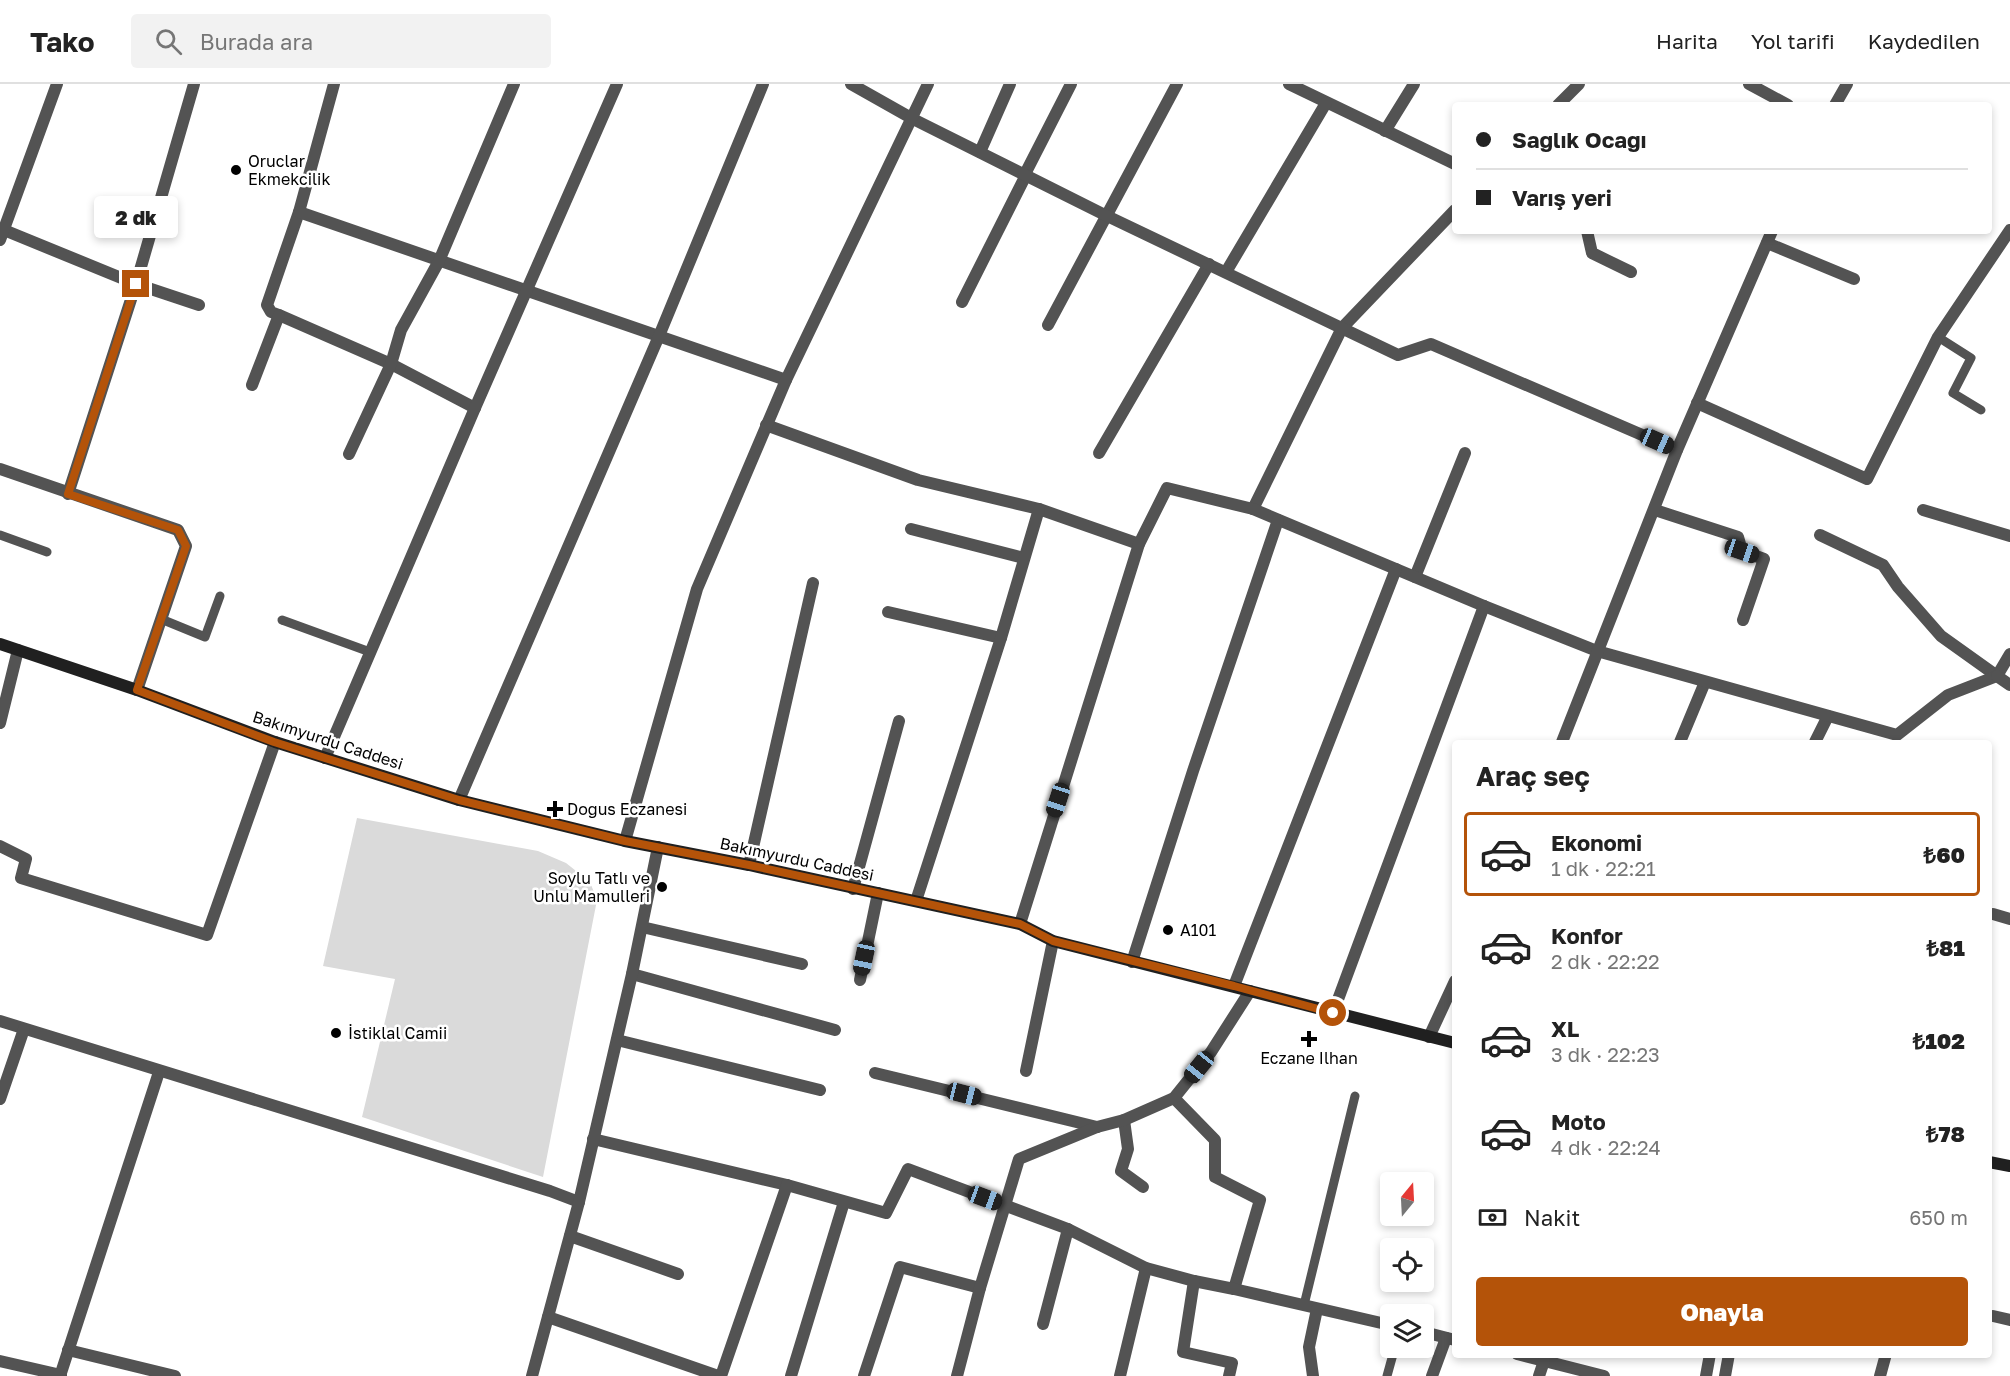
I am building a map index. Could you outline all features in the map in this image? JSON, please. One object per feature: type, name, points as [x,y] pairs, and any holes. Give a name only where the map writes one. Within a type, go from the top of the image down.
[{"type":"main road","name":"Bakımyurdu Caddesi","points":[[0,644],[137,690],[274,742],[459,800],[625,841],[749,865],[1020,924],[1053,941],[1452,1042]]},
{"type":"main road","points":[[1992,1163],[2010,1166]]},
{"type":"street","points":[[57,84],[2,235],[199,305]]},
{"type":"street","points":[[68,494],[136,284],[194,84]]},
{"type":"street","points":[[334,84],[299,212],[267,305],[271,312],[390,364],[475,408]]},
{"type":"street","points":[[349,454],[390,364],[401,330],[439,261],[514,84]]},
{"type":"street","points":[[325,758],[475,408],[618,84]]},
{"type":"street","points":[[459,800],[659,336],[763,84]]},
{"type":"street","points":[[850,84],[913,119],[1106,215],[1398,355],[1431,344],[1677,450]]},
{"type":"street","points":[[625,841],[697,590],[786,380],[928,84]]},
{"type":"street","points":[[980,152],[1010,84]]},
{"type":"street","points":[[962,302],[1071,84]]},
{"type":"street","points":[[1048,325],[1177,84]]},
{"type":"street","points":[[1289,84],[1452,163]]},
{"type":"street","points":[[1385,131],[1414,84]]},
{"type":"street","points":[[1561,102],[1579,84]]},
{"type":"street","points":[[1749,84],[1782,102]]},
{"type":"street","points":[[1837,102],[1847,84]]},
{"type":"street","points":[[1226,272],[1326,103]]},
{"type":"street","points":[[299,212],[786,380]]},
{"type":"street","points":[[1253,509],[1342,328],[1452,213]]},
{"type":"street","points":[[1697,403],[1867,480],[1938,337],[2010,230]]},
{"type":"street","points":[[1588,234],[1592,252],[1631,272]]},
{"type":"street","points":[[1563,740],[1677,450],[1769,237],[1854,279]]},
{"type":"street","points":[[1099,453],[1209,264]]},
{"type":"street","points":[[252,386],[279,315]]},
{"type":"street","points":[[766,425],[918,480],[1039,509],[1139,543]]},
{"type":"street","points":[[1415,576],[1465,453]]},
{"type":"street","points":[[0,469],[178,530],[186,546],[137,690]]},
{"type":"street","points":[[1020,924],[1139,543],[1167,488],[1253,509],[1597,651],[1828,716],[1897,739],[1948,695],[1997,676],[2010,654]]},
{"type":"street","points":[[916,902],[1001,638],[1039,509]]},
{"type":"street","points":[[1655,510],[1738,537],[1742,551],[1764,559],[1743,620]]},
{"type":"street","points":[[1923,510],[2010,536]]},
{"type":"street","points":[[1132,962],[1193,771],[1278,520]]},
{"type":"street","points":[[911,529],[1024,558]]},
{"type":"street","points":[[1820,535],[1883,565],[1898,587],[1941,636],[2010,685]]},
{"type":"street","points":[[1234,986],[1396,569]]},
{"type":"street","points":[[749,865],[813,583]]},
{"type":"street","points":[[1333,1013],[1484,606]]},
{"type":"street","points":[[888,612],[1001,638]]},
{"type":"street","points":[[0,723],[18,650]]},
{"type":"street","points":[[1681,740],[1705,682]]},
{"type":"street","points":[[1816,740],[1828,716]]},
{"type":"street","points":[[853,889],[899,721]]},
{"type":"street","points":[[0,846],[26,859],[21,878],[207,935],[274,742]]},
{"type":"street","points":[[532,1376],[579,1202],[632,974],[658,847]]},
{"type":"street","points":[[860,980],[878,893]]},
{"type":"street","points":[[1993,914],[2010,919]]},
{"type":"street","points":[[642,927],[802,964]]},
{"type":"street","points":[[1026,1071],[1053,941]]},
{"type":"street","points":[[632,974],[835,1029]]},
{"type":"street","points":[[1429,1037],[1452,987]]},
{"type":"street","points":[[957,1376],[1019,1159],[1097,1127],[1124,1120],[1174,1098],[1211,1052],[1250,991]]},
{"type":"street","points":[[0,1022],[550,1191],[579,1202]]},
{"type":"street","points":[[0,1099],[24,1029]]},
{"type":"street","points":[[616,1040],[820,1090]]},
{"type":"street","points":[[0,1361],[61,1376],[159,1072]]},
{"type":"street","points":[[875,1073],[1097,1127]]},
{"type":"street","points":[[1174,1098],[1215,1140],[1215,1177],[1260,1200],[1234,1288]]},
{"type":"street","points":[[1124,1120],[1128,1149],[1121,1171],[1143,1187]]},
{"type":"street","points":[[593,1139],[786,1185],[886,1213],[908,1169],[1068,1229],[1146,1268],[1380,1323]]},
{"type":"street","points":[[548,1317],[719,1376],[786,1185]]},
{"type":"street","points":[[791,1376],[844,1202]]},
{"type":"street","points":[[1043,1324],[1068,1229]]},
{"type":"street","points":[[570,1236],[678,1274]]},
{"type":"street","points":[[864,1376],[900,1267],[981,1288]]},
{"type":"street","points":[[1120,1376],[1146,1268]]},
{"type":"street","points":[[1194,1281],[1183,1352],[1232,1363],[1229,1376]]},
{"type":"street","points":[[1313,1376],[1309,1347],[1317,1309]]},
{"type":"street","points":[[1993,1316],[2010,1320]]},
{"type":"street","points":[[1432,1376],[1451,1339],[1434,1335]]},
{"type":"street","points":[[68,1350],[156,1374],[175,1376]]},
{"type":"street","points":[[1532,1358],[1604,1376]]},
{"type":"street","points":[[1706,1376],[1709,1358]]},
{"type":"street","points":[[1725,1376],[1728,1358]]},
{"type":"street","points":[[1880,1376],[1885,1358]]},
{"type":"street","points":[[1539,1376],[1544,1361]]},
{"type":"lane","points":[[1938,337],[1971,358],[1953,393],[1981,410]]},
{"type":"lane","points":[[0,535],[47,552]]},
{"type":"lane","points":[[161,619],[205,637],[220,597]]},
{"type":"lane","points":[[282,620],[370,652]]},
{"type":"lane","points":[[1304,1305],[1354,1095]]},
{"type":"lane","points":[[1387,1376],[1392,1358]]},
{"type":"shaded area","points":[[357,818],[538,851],[566,863],[590,882],[597,900],[543,1177],[362,1117],[395,979],[323,966]]},
{"type":"place","name":"Oruclar Ekmekcilik","points":[[236,170]]},
{"type":"place","name":"Dogus Eczanesi","points":[[555,809]]},
{"type":"place","name":"Soylu Tatlı ve Unlu Mamulleri","points":[[662,887]]},
{"type":"place","name":"A101","points":[[1168,930]]},
{"type":"place","name":"İstiklal Camii","points":[[336,1033]]},
{"type":"place","name":"Eczane Ilhan","points":[[1309,1039]]},
{"type":"route","points":[[136,284],[68,494],[178,530],[186,546],[137,690],[274,742],[459,800],[625,841],[749,865],[1020,924],[1053,941],[1333,1013]]}]
